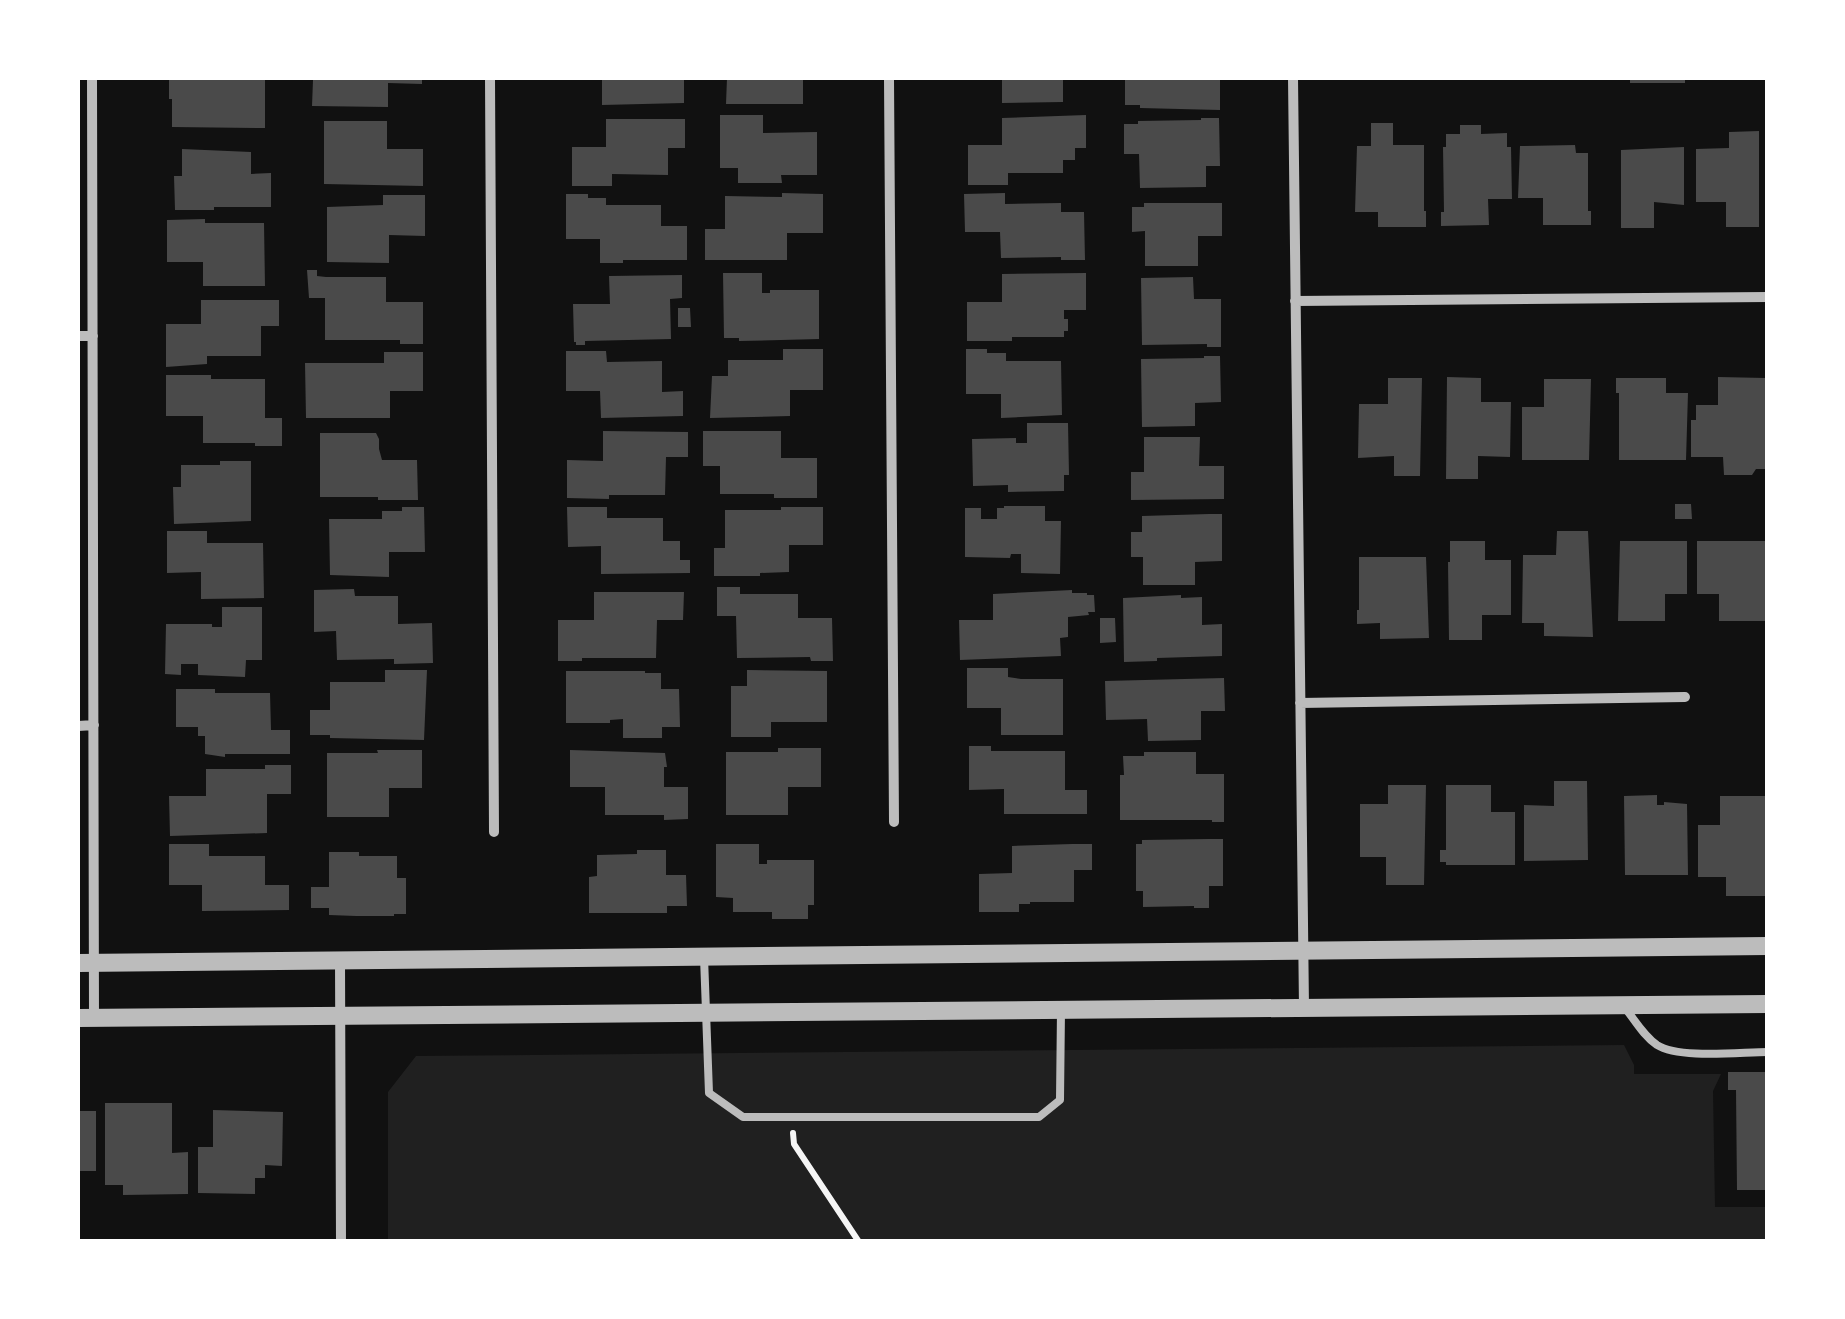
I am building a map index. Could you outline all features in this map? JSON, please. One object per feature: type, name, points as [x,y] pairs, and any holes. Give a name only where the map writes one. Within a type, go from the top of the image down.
[{"type":"street","points":[[92,78],[94,726],[86,1018],[1768,1004]]},
{"type":"street","points":[[490,78],[494,832]]},
{"type":"street","points":[[889,78],[894,822]]},
{"type":"street","points":[[1293,78],[1304,1008]]},
{"type":"street","points":[[1296,301],[1768,297]]},
{"type":"street","points":[[78,336],[93,336]]},
{"type":"street","points":[[1300,703],[1685,697]]},
{"type":"street","points":[[78,726],[94,726]]},
{"type":"street","points":[[86,963],[1768,946]]},
{"type":"street","points":[[340,960],[342,1242]]},
{"type":"lane","points":[[704,957],[709,1093],[744,1117],[1039,1117],[1060,1100],[1061,1010]]},
{"type":"lane","points":[[1624,1005],[1646,1036],[1661,1048],[1680,1053],[1768,1052]]},
{"type":"path","points":[[793,1117],[794,1144],[859,1242]]},
{"type":"shaded area","points":[[1624,1045],[1634,1074],[1721,1074],[1713,1091],[1715,1207],[1767,1207],[1767,1241],[388,1241],[388,1092],[416,1056]]},
{"type":"building","points":[[169,78],[265,78],[265,128],[172,127]]},
{"type":"building","points":[[422,78],[422,84],[388,83],[388,107],[312,106],[313,80]]},
{"type":"building","points":[[602,78],[684,80],[684,103],[602,105]]},
{"type":"building","points":[[727,78],[803,78],[803,104],[726,104]]},
{"type":"building","points":[[1002,78],[1063,78],[1063,102],[1002,103]]},
{"type":"building","points":[[1125,78],[1220,78],[1220,110],[1125,105]]},
{"type":"building","points":[[1630,78],[1685,78],[1685,83],[1630,83]]},
{"type":"building","points":[[720,115],[763,115],[763,133],[817,132],[817,175],[781,175],[782,183],[738,183],[738,168],[720,168]]},
{"type":"building","points":[[1086,115],[1086,148],[1075,148],[1075,160],[1063,160],[1063,173],[1008,173],[1008,185],[968,185],[968,145],[1002,145],[1002,118]]},
{"type":"building","points":[[1219,118],[1220,166],[1206,166],[1206,187],[1140,188],[1139,154],[1124,154],[1124,124]]},
{"type":"building","points":[[606,119],[685,119],[685,148],[668,148],[668,175],[612,174],[612,186],[572,186],[572,147],[606,147]]},
{"type":"building","points":[[324,121],[387,121],[387,149],[423,149],[423,186],[324,184]]},
{"type":"building","points":[[1371,123],[1393,123],[1393,145],[1424,145],[1426,227],[1378,227],[1378,212],[1355,212],[1357,146],[1371,146]]},
{"type":"building","points":[[1460,125],[1481,125],[1481,134],[1507,133],[1512,199],[1488,199],[1489,225],[1441,226],[1443,147],[1446,134],[1460,134]]},
{"type":"building","points":[[1759,131],[1759,227],[1726,227],[1726,202],[1696,202],[1696,149],[1729,148],[1729,132]]},
{"type":"building","points":[[1575,145],[1576,153],[1588,153],[1591,225],[1543,225],[1543,198],[1518,198],[1520,146]]},
{"type":"building","points":[[1684,147],[1684,205],[1654,202],[1654,228],[1621,228],[1621,150]]},
{"type":"building","points":[[182,149],[251,152],[251,174],[271,173],[271,207],[175,210],[174,176],[182,176]]},
{"type":"building","points":[[782,193],[823,194],[823,233],[787,233],[787,260],[705,260],[705,229],[725,229],[725,196],[782,197]]},
{"type":"building","points":[[1005,193],[1005,204],[1061,203],[1061,212],[1084,212],[1085,260],[1001,258],[1000,232],[965,232],[964,194]]},
{"type":"building","points":[[566,194],[606,198],[606,205],[661,205],[661,226],[687,226],[687,260],[600,263],[600,239],[566,239]]},
{"type":"building","points":[[383,195],[425,195],[425,236],[389,235],[389,263],[327,262],[327,207],[383,205]]},
{"type":"building","points":[[1144,203],[1222,203],[1222,236],[1198,236],[1198,266],[1145,266],[1145,231],[1132,232],[1132,207],[1144,207]]},
{"type":"building","points":[[205,219],[205,223],[264,223],[265,286],[203,286],[203,262],[167,262],[167,220]]},
{"type":"building","points":[[307,270],[317,270],[317,276],[326,277],[386,277],[386,302],[423,302],[423,344],[400,344],[400,340],[325,340],[325,298],[309,298]]},
{"type":"building","points":[[723,273],[762,273],[762,293],[819,290],[819,339],[724,338]]},
{"type":"building","points":[[1086,273],[1086,310],[1064,310],[1068,331],[1064,331],[1064,337],[967,341],[967,302],[1002,302],[1002,274]]},
{"type":"building","points":[[682,275],[682,298],[670,299],[671,339],[585,341],[585,345],[574,342],[573,304],[610,304],[609,276]]},
{"type":"building","points":[[1193,277],[1194,299],[1221,299],[1221,347],[1142,345],[1141,278]]},
{"type":"building","points":[[201,300],[279,300],[279,326],[261,326],[261,356],[207,356],[207,364],[166,367],[166,324],[201,324]]},
{"type":"building","points":[[678,308],[690,308],[691,327],[678,327]]},
{"type":"building","points":[[783,349],[823,349],[823,390],[790,390],[790,416],[710,418],[712,376],[728,376],[728,360],[783,360]]},
{"type":"building","points":[[966,349],[1006,353],[1006,361],[1061,361],[1062,415],[1001,418],[1001,394],[966,394]]},
{"type":"building","points":[[566,351],[606,351],[607,362],[662,361],[662,392],[683,391],[683,416],[601,418],[600,391],[566,391]]},
{"type":"building","points":[[384,352],[423,352],[423,391],[390,391],[390,418],[306,418],[305,363],[384,363]]},
{"type":"building","points":[[1220,356],[1221,402],[1195,403],[1195,426],[1142,427],[1141,359]]},
{"type":"building","points":[[166,375],[265,379],[265,418],[282,418],[282,446],[203,443],[203,416],[166,416]]},
{"type":"building","points":[[1447,377],[1481,378],[1481,402],[1511,402],[1510,457],[1478,456],[1478,479],[1446,479]]},
{"type":"building","points":[[1718,377],[1766,378],[1768,469],[1756,469],[1752,475],[1724,475],[1723,457],[1691,457],[1691,420],[1696,420],[1696,405],[1718,405]]},
{"type":"building","points":[[1388,378],[1422,378],[1420,476],[1394,476],[1394,456],[1358,458],[1359,404],[1388,404]]},
{"type":"building","points":[[1616,378],[1666,378],[1666,393],[1688,393],[1686,460],[1619,460]]},
{"type":"building","points":[[1544,379],[1591,379],[1589,460],[1522,460],[1522,407],[1544,407]]},
{"type":"building","points":[[1027,423],[1068,423],[1069,475],[1064,475],[1064,491],[1008,492],[1008,485],[973,486],[972,439],[1016,438],[1016,443],[1027,443]]},
{"type":"building","points":[[603,431],[688,432],[688,457],[666,457],[665,495],[567,498],[567,460],[603,461]]},
{"type":"building","points":[[703,431],[781,431],[781,458],[817,458],[817,498],[720,494],[720,466],[703,466]]},
{"type":"building","points":[[320,433],[376,433],[382,460],[417,460],[418,500],[320,497]]},
{"type":"building","points":[[1144,437],[1200,437],[1199,466],[1224,466],[1224,499],[1131,500],[1131,472],[1144,472]]},
{"type":"building","points":[[220,461],[251,461],[251,521],[174,524],[173,487],[181,487],[181,465],[220,465]]},
{"type":"building","points":[[1675,504],[1691,504],[1692,519],[1675,519]]},
{"type":"building","points":[[1045,506],[1045,521],[1061,521],[1060,574],[1021,573],[1021,554],[1011,554],[1010,558],[965,557],[965,508],[981,508],[981,519],[997,519],[997,508]]},
{"type":"building","points":[[402,507],[424,507],[425,552],[389,552],[389,577],[330,575],[329,519],[382,519],[382,511],[402,511]]},
{"type":"building","points":[[567,507],[607,507],[607,518],[663,518],[663,541],[680,541],[680,560],[690,560],[690,573],[601,574],[601,546],[568,547]]},
{"type":"building","points":[[823,507],[823,545],[789,545],[789,572],[714,576],[714,548],[725,548],[725,510]]},
{"type":"building","points":[[1222,514],[1222,561],[1195,562],[1195,585],[1143,585],[1143,557],[1131,557],[1131,532],[1142,532],[1142,516]]},
{"type":"building","points":[[167,531],[207,531],[207,543],[263,543],[264,598],[201,599],[201,572],[167,573]]},
{"type":"building","points":[[1557,531],[1588,531],[1593,637],[1544,636],[1544,623],[1522,623],[1523,555],[1556,555]]},
{"type":"building","points":[[1450,541],[1485,541],[1485,560],[1511,560],[1511,615],[1482,615],[1482,640],[1449,640]]},
{"type":"building","points":[[1620,541],[1687,541],[1687,594],[1665,594],[1665,621],[1618,621]]},
{"type":"building","points":[[1697,541],[1765,541],[1767,621],[1719,621],[1719,594],[1697,594]]},
{"type":"building","points":[[1359,557],[1426,557],[1429,638],[1380,639],[1380,623],[1357,624]]},
{"type":"building","points":[[717,587],[740,587],[740,594],[798,594],[798,618],[832,618],[833,661],[811,661],[810,657],[737,658],[736,616],[717,616]]},
{"type":"building","points":[[354,589],[355,596],[398,596],[398,624],[432,623],[433,663],[337,660],[336,631],[314,632],[314,590]]},
{"type":"building","points":[[1072,590],[1094,595],[1095,612],[1068,617],[1068,637],[1060,638],[1061,656],[960,660],[959,620],[993,620],[993,594]]},
{"type":"building","points":[[594,592],[684,592],[683,620],[657,620],[656,658],[558,661],[558,620],[594,620]]},
{"type":"building","points":[[1202,597],[1202,625],[1222,624],[1222,656],[1124,662],[1123,598]]},
{"type":"building","points":[[222,607],[262,607],[262,660],[246,660],[245,677],[198,675],[198,664],[181,664],[181,675],[165,674],[166,624],[222,627]]},
{"type":"building","points":[[1100,618],[1115,618],[1116,642],[1100,643]]},
{"type":"building","points":[[967,668],[1008,668],[1008,677],[1021,679],[1063,679],[1063,735],[1001,735],[1001,708],[967,708]]},
{"type":"building","points":[[385,670],[427,670],[424,740],[310,735],[310,710],[330,710],[330,682],[385,682]]},
{"type":"building","points":[[747,670],[827,671],[827,722],[771,722],[771,737],[731,737],[731,686],[747,686]]},
{"type":"building","points":[[566,671],[661,673],[661,689],[679,689],[680,727],[662,727],[662,738],[623,738],[623,719],[610,723],[566,723]]},
{"type":"building","points":[[1224,678],[1225,711],[1201,711],[1201,740],[1148,741],[1147,719],[1106,720],[1105,681]]},
{"type":"building","points":[[176,689],[270,693],[271,730],[290,730],[290,754],[205,754],[205,736],[198,736],[198,727],[176,727]]},
{"type":"building","points":[[969,746],[991,746],[991,751],[1065,751],[1065,790],[1087,790],[1087,814],[1004,814],[1004,789],[969,790]]},
{"type":"building","points":[[778,748],[821,748],[821,787],[788,787],[788,815],[726,815],[726,752],[778,752]]},
{"type":"building","points":[[377,750],[422,750],[422,788],[389,788],[389,817],[327,817],[327,753],[378,753]]},
{"type":"building","points":[[570,750],[665,753],[664,787],[688,787],[688,819],[605,815],[605,787],[570,787]]},
{"type":"building","points":[[1144,752],[1196,752],[1196,774],[1224,774],[1224,822],[1120,820],[1123,756],[1144,756]]},
{"type":"building","points":[[265,765],[291,765],[291,794],[267,794],[267,833],[170,836],[169,796],[206,796],[206,769],[265,769]]},
{"type":"building","points":[[1554,781],[1587,781],[1588,860],[1524,861],[1524,805],[1554,806]]},
{"type":"building","points":[[1388,785],[1426,785],[1424,885],[1386,885],[1386,857],[1360,857],[1360,804],[1388,804]]},
{"type":"building","points":[[1446,785],[1491,785],[1491,812],[1515,812],[1515,865],[1440,862],[1440,850],[1446,850]]},
{"type":"building","points":[[1657,795],[1657,805],[1687,804],[1688,875],[1625,875],[1624,796]]},
{"type":"building","points":[[1720,796],[1768,796],[1767,896],[1726,896],[1726,877],[1698,877],[1698,825],[1720,825]]},
{"type":"building","points":[[1223,839],[1223,886],[1209,886],[1209,908],[1143,907],[1143,891],[1136,891],[1136,844],[1142,844],[1142,840]]},
{"type":"building","points":[[169,844],[209,844],[209,856],[265,856],[265,885],[289,885],[289,910],[202,911],[202,885],[169,885]]},
{"type":"building","points":[[716,844],[759,844],[759,864],[767,864],[767,860],[814,860],[814,905],[808,905],[808,919],[772,919],[772,912],[733,912],[733,898],[716,897]]},
{"type":"building","points":[[1092,844],[1092,870],[1074,870],[1074,902],[1030,902],[1019,904],[1019,912],[979,912],[979,874],[1012,873],[1012,846]]},
{"type":"building","points":[[637,850],[666,850],[666,875],[686,875],[687,906],[667,906],[667,913],[589,913],[589,877],[597,876],[597,855],[637,854]]},
{"type":"building","points":[[329,852],[397,856],[397,878],[406,878],[406,914],[329,915],[329,908],[311,908],[311,887],[329,887]]},
{"type":"building","points":[[1728,1072],[1768,1072],[1768,1190],[1737,1190],[1736,1090],[1728,1090]]},
{"type":"building","points":[[105,1103],[172,1103],[172,1153],[188,1152],[188,1194],[123,1195],[123,1185],[105,1185]]},
{"type":"building","points":[[213,1110],[283,1112],[282,1166],[265,1165],[265,1178],[255,1178],[255,1194],[198,1193],[198,1147],[213,1147]]},
{"type":"building","points":[[78,1111],[96,1111],[96,1171],[78,1171]]}]
